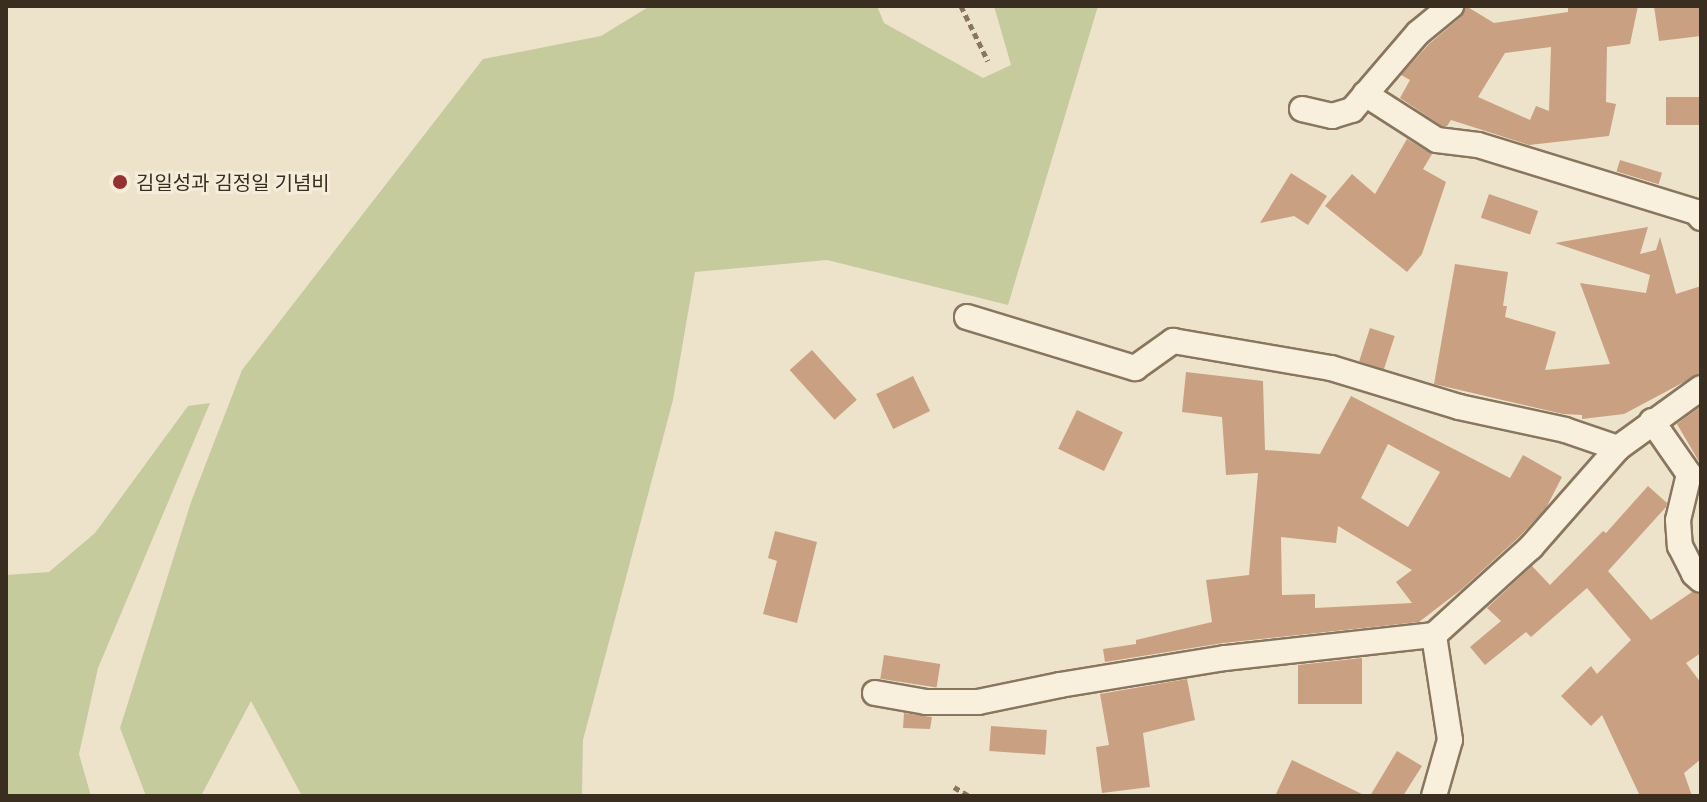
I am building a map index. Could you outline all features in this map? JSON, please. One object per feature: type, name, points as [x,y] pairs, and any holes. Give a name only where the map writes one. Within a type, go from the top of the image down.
[{"type":"street","points":[[1302,109],[1332,116],[1352,110],[1418,33],[1451,6]]},
{"type":"street","points":[[1365,94],[1437,140],[1478,145],[1696,212],[1701,218]]},
{"type":"street","points":[[967,317],[1135,368],[1173,341],[1331,368],[1459,407],[1565,430],[1618,448]]},
{"type":"street","points":[[875,693],[926,702],[978,702],[1225,658],[1434,635],[1531,547],[1618,448],[1701,388]]},
{"type":"street","points":[[1652,421],[1689,474],[1678,520],[1680,546],[1694,574],[1701,580]]},
{"type":"street","points":[[1434,635],[1450,740],[1434,796]]},
{"type":"path","points":[[961,6],[988,61]]},
{"type":"path","points":[[954,787],[969,796]]},
{"type":"green space","points":[[650,6],[877,6],[884,23],[983,78],[1011,65],[994,6],[1098,6],[1008,305],[827,260],[695,272],[673,400],[583,740],[582,796],[302,796],[251,701],[201,796],[146,796],[120,728],[191,502],[242,370],[483,59],[601,36]]},
{"type":"green space","points":[[210,403],[98,668],[79,754],[91,796],[6,796],[6,575],[49,572],[95,533],[188,406]]},
{"type":"building","points":[[1466,6],[1494,23],[1568,12],[1568,6],[1638,6],[1630,44],[1607,47],[1606,102],[1616,104],[1609,136],[1529,145],[1451,120],[1447,126],[1442,126],[1400,98],[1410,80],[1401,75],[1429,44],[1461,17]],"holes":[[[1551,47],[1549,111],[1536,106],[1530,120],[1478,97],[1505,53]]]},
{"type":"building","points":[[1654,6],[1701,6],[1701,36],[1659,41]]},
{"type":"building","points":[[1666,97],[1701,97],[1701,125],[1666,125]]},
{"type":"building","points":[[1407,139],[1432,154],[1423,169],[1446,182],[1422,254],[1407,272],[1325,206],[1352,174],[1375,194]]},
{"type":"building","points":[[1620,160],[1662,173],[1659,184],[1616,171]]},
{"type":"building","points":[[1291,173],[1327,196],[1308,225],[1294,216],[1260,223]]},
{"type":"building","points":[[1489,194],[1538,211],[1530,235],[1481,218]]},
{"type":"building","points":[[1648,227],[1640,254],[1656,250],[1660,237],[1676,294],[1701,286],[1701,373],[1624,414],[1582,419],[1582,415],[1563,414],[1434,384],[1455,264],[1508,272],[1503,306],[1507,306],[1505,317],[1556,332],[1545,370],[1610,364],[1580,283],[1646,293],[1650,275],[1555,243]]},
{"type":"building","points":[[1370,328],[1395,336],[1384,369],[1359,361]]},
{"type":"building","points":[[812,350],[857,400],[835,420],[790,370]]},
{"type":"building","points":[[1186,372],[1263,381],[1265,450],[1320,454],[1351,396],[1510,478],[1523,455],[1562,477],[1546,508],[1520,536],[1462,589],[1419,622],[1223,643],[1105,662],[1103,649],[1136,644],[1136,640],[1212,622],[1206,580],[1249,575],[1258,473],[1226,475],[1222,417],[1182,412]],"holes":[[[1388,444],[1440,472],[1408,527],[1361,498]],[[1338,526],[1412,570],[1396,582],[1412,603],[1315,608],[1315,594],[1282,595],[1281,537],[1336,543]]]},
{"type":"building","points":[[913,376],[930,411],[893,429],[876,394]]},
{"type":"building","points":[[1701,406],[1701,465],[1677,424]]},
{"type":"building","points":[[1077,410],[1123,432],[1104,471],[1058,449]]},
{"type":"building","points":[[1648,486],[1667,503],[1666,507],[1608,571],[1651,620],[1692,592],[1701,595],[1701,653],[1686,663],[1701,683],[1701,759],[1684,773],[1692,796],[1640,796],[1602,715],[1591,726],[1561,696],[1591,666],[1597,674],[1631,640],[1587,588],[1531,637],[1526,632],[1485,665],[1470,647],[1501,621],[1487,608],[1532,566],[1550,585],[1603,531],[1606,533]]},
{"type":"building","points":[[775,531],[817,542],[797,623],[763,614],[777,561],[768,558]]},
{"type":"building","points":[[884,655],[940,664],[937,688],[880,679]]},
{"type":"building","points":[[1362,658],[1362,704],[1298,704],[1298,665]]},
{"type":"building","points":[[1187,679],[1195,720],[1143,733],[1150,787],[1102,793],[1096,747],[1109,745],[1100,694]]},
{"type":"building","points":[[904,713],[932,717],[930,729],[903,728]]},
{"type":"building","points":[[991,726],[1047,730],[1045,755],[989,751]]},
{"type":"building","points":[[1397,751],[1422,766],[1403,796],[1370,796]]},
{"type":"building","points":[[1292,760],[1366,796],[1275,796]]},
{"type":"place","name":"김일성과 김정일 기념비","points":[[120,182]]}]
